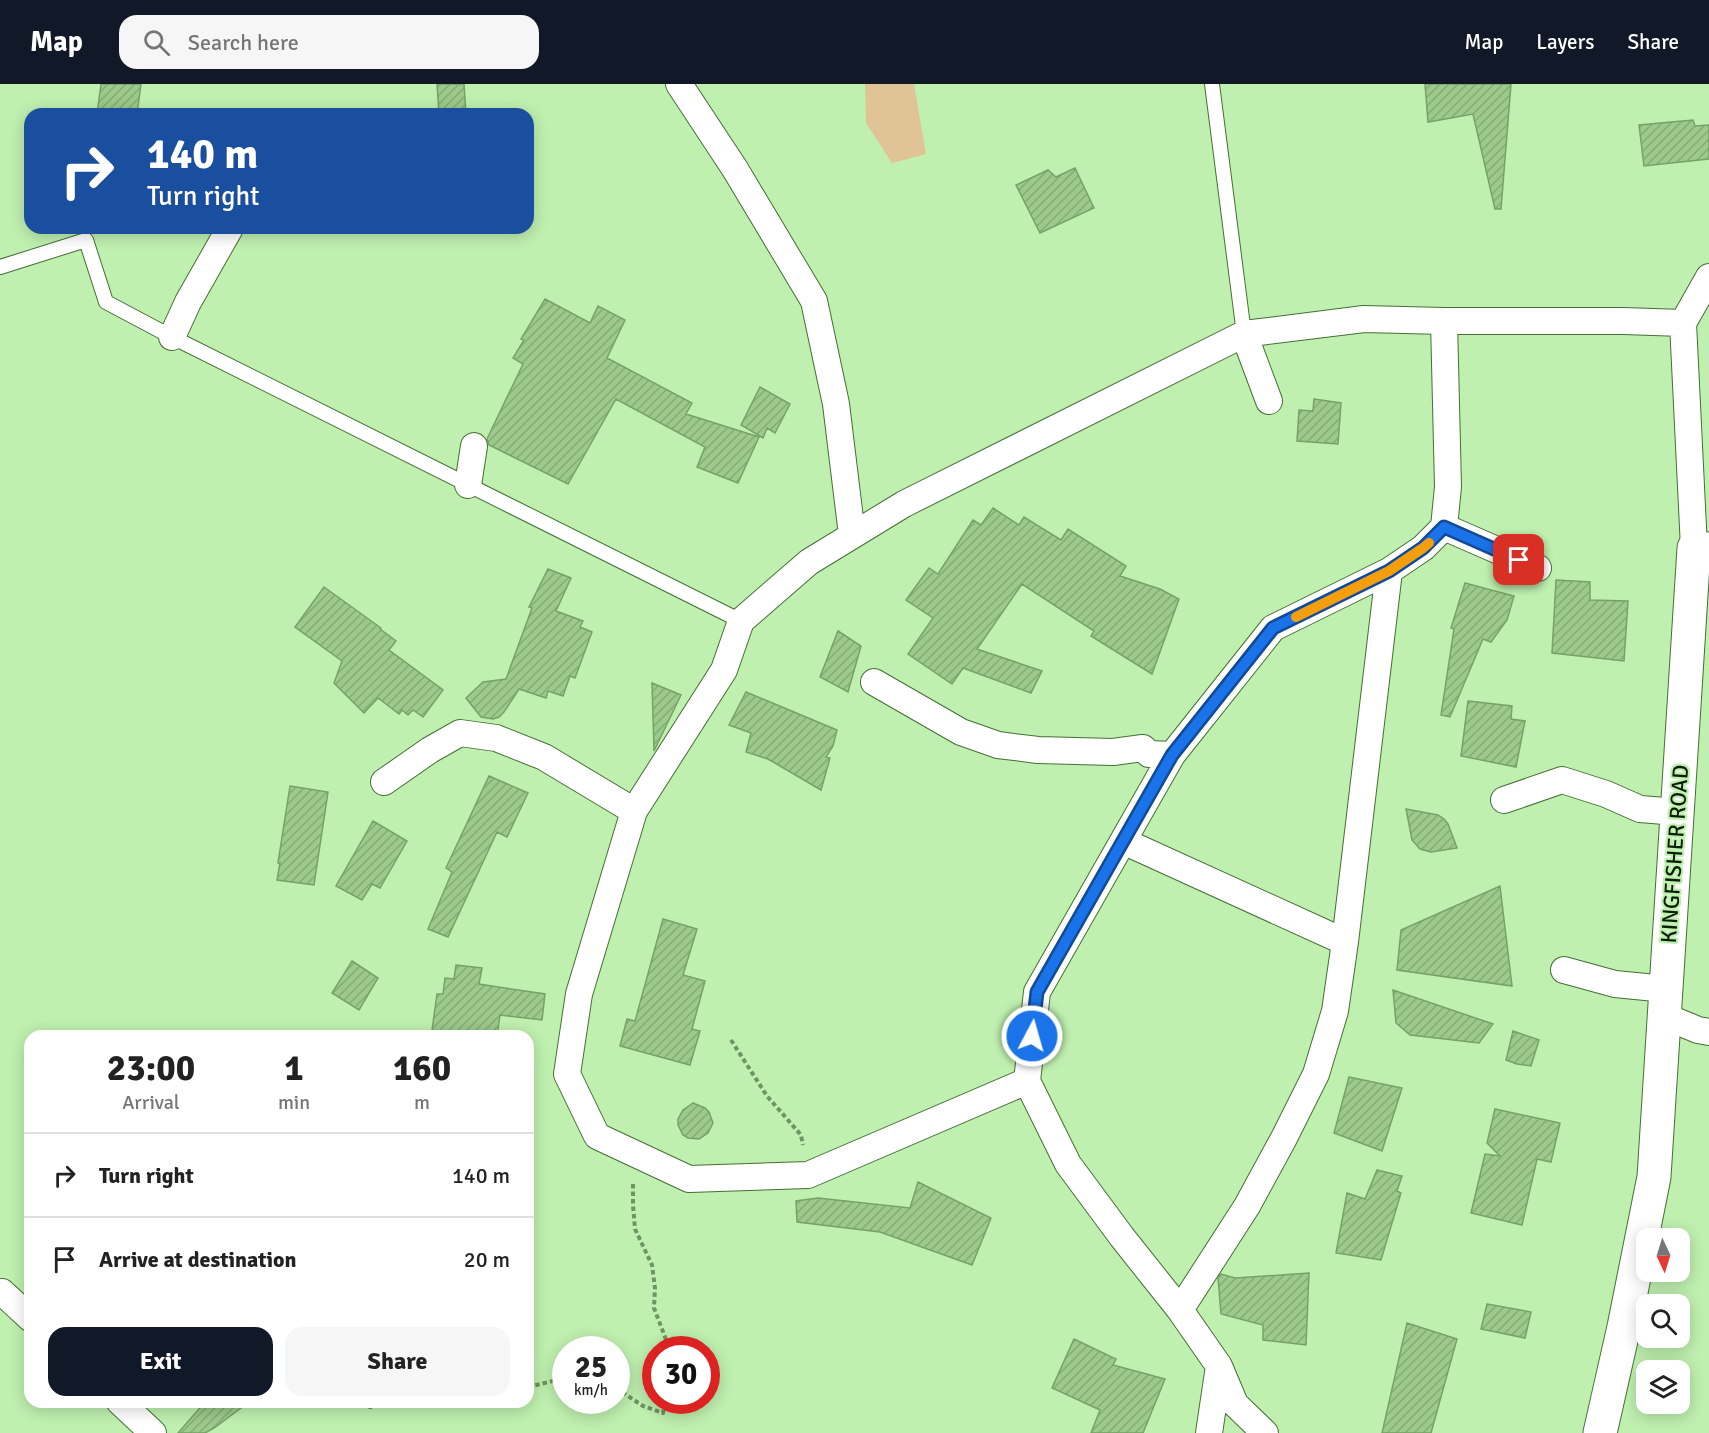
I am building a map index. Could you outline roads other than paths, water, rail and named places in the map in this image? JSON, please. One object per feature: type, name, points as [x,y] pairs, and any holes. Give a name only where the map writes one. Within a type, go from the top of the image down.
[{"type":"street","points":[[679,84],[735,169],[814,300],[837,404],[852,535]]},
{"type":"street","points":[[172,337],[188,302],[227,234]]},
{"type":"street","points":[[1027,1081],[808,1175],[689,1179],[597,1136],[567,1074],[579,994],[634,811],[724,670],[741,621],[809,562],[904,504],[1244,334],[1364,319],[1683,323],[1709,277]]},
{"type":"street","points":[[1265,1433],[1235,1404],[1219,1366],[1180,1310],[1068,1164],[1027,1081],[1037,992],[1172,755],[1273,628],[1389,571],[1423,548],[1444,527],[1449,487],[1444,321]]},
{"type":"street","name":"KINGFISHER ROAD","points":[[1600,1433],[1654,1177],[1677,812],[1702,549],[1683,323]]},
{"type":"street","points":[[1244,334],[1269,401]]},
{"type":"street","points":[[468,485],[474,446]]},
{"type":"street","points":[[1444,527],[1538,568]]},
{"type":"street","points":[[1180,1310],[1247,1206],[1284,1138],[1316,1074],[1335,1011],[1389,571]]},
{"type":"street","points":[[874,682],[961,732],[998,745],[1038,750],[1113,752],[1143,748],[1149,754],[1172,755]]},
{"type":"street","points":[[384,782],[430,750],[460,733],[496,738],[543,757],[634,811]]},
{"type":"street","points":[[1504,800],[1562,780],[1606,794],[1640,809],[1677,812]]},
{"type":"street","points":[[1123,841],[1345,942]]},
{"type":"street","points":[[1564,970],[1615,984],[1665,1002],[1698,1030],[1709,1032]]},
{"type":"street","points":[[2,1292],[24,1312]]},
{"type":"street","points":[[1209,1433],[1219,1366]]},
{"type":"street","points":[[126,1408],[153,1433]]},
{"type":"lane","points":[[1212,84],[1244,334]]},
{"type":"lane","points":[[0,267],[86,240],[106,302],[741,621]]}]
